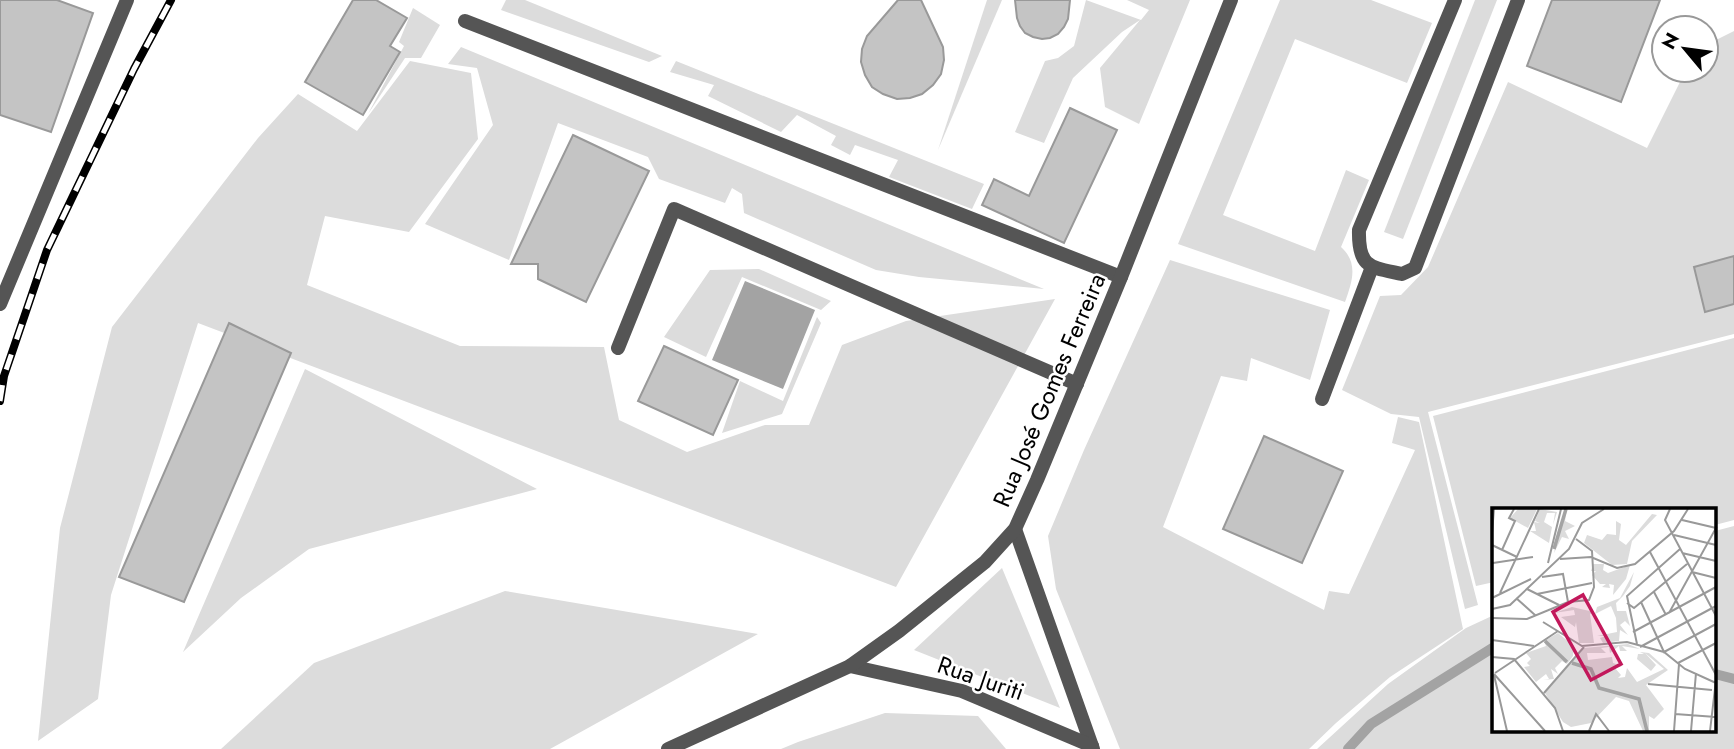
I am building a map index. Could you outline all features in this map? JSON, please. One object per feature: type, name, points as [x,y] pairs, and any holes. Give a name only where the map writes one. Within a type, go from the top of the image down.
[{"type":"street","points":[[0,304],[127,0]]},
{"type":"street","name":"Rua José Gomes Ferreira","points":[[668,749],[850,666],[899,631],[985,562],[1015,529],[1121,277],[1231,0]]},
{"type":"street","points":[[1455,0],[1359,230],[1359,247],[1364,261],[1372,267],[1402,274],[1415,268],[1518,0]]},
{"type":"street","points":[[465,22],[1121,277]]},
{"type":"street","points":[[618,348],[674,209],[1077,384]]},
{"type":"street","points":[[1322,399],[1372,267]]},
{"type":"street","name":"Rua Juriti","points":[[1015,529],[1093,748]]},
{"type":"street","name":"Rua Juriti","points":[[850,666],[962,691],[1093,748]]},
{"type":"shaded area","points":[[506,0],[525,0],[662,56],[649,62],[501,10]]},
{"type":"shaded area","points":[[987,0],[1002,0],[938,150]]},
{"type":"shaded area","points":[[1086,0],[1141,20],[1149,10],[1127,0],[1190,0],[1139,124],[1105,107],[1100,68],[1140,20],[1122,32],[1073,78],[1044,143],[1015,132],[1045,61],[1058,58],[1074,46]]},
{"type":"shaded area","points":[[1280,0],[1371,0],[1432,23],[1407,83],[1295,39],[1223,215],[1315,251],[1346,170],[1369,180],[1341,247],[1347,253],[1352,266],[1352,280],[1345,302],[1178,244]]},
{"type":"shaded area","points":[[1475,0],[1497,0],[1403,239],[1384,232]]},
{"type":"shaded area","points":[[413,8],[440,25],[421,58],[405,58],[368,114],[404,46],[399,42]]},
{"type":"shaded area","points":[[1734,31],[1734,256],[1694,267],[1705,312],[1734,304],[1734,334],[1428,412],[1478,605],[1465,609],[1419,417],[1391,414],[1342,390],[1380,296],[1401,295],[1428,267],[1508,82],[1647,148],[1679,84],[1720,84],[1720,38]]},
{"type":"shaded area","points":[[461,47],[1044,289],[919,277],[876,270],[744,213],[742,194],[732,188],[725,203],[659,179],[648,157],[558,123],[509,260],[425,224],[493,125],[477,68],[448,64]]},
{"type":"shaded area","points":[[410,61],[471,73],[478,139],[409,232],[325,216],[307,285],[460,346],[604,347],[619,420],[687,452],[765,425],[809,425],[842,345],[906,321],[1055,299],[896,587],[198,323],[111,595],[98,699],[38,741],[60,528],[112,327],[258,138],[298,94],[357,131]]},
{"type":"shaded area","points":[[676,61],[984,184],[972,209],[889,177],[898,160],[855,145],[850,155],[831,145],[836,136],[797,115],[781,132],[708,96],[714,85],[670,72]]},
{"type":"shaded area","points":[[1170,260],[1330,310],[1310,380],[1251,358],[1247,381],[1221,376],[1163,527],[1324,610],[1329,591],[1349,594],[1415,450],[1392,443],[1398,417],[1419,422],[1463,629],[1390,677],[1309,749],[1120,749],[1056,589],[1048,536]]},
{"type":"shaded area","points":[[759,269],[831,301],[821,310],[742,277],[706,357],[664,337],[710,270]]},
{"type":"shaded area","points":[[745,281],[815,310],[783,389],[712,360]]},
{"type":"shaded area","points":[[817,317],[821,323],[782,414],[722,433],[740,381],[783,401]]},
{"type":"shaded area","points":[[1734,338],[1734,520],[1716,525],[1716,508],[1492,508],[1492,582],[1476,586],[1433,416]]},
{"type":"shaded area","points":[[305,369],[537,489],[309,549],[241,598],[183,652]]},
{"type":"shaded area","points":[[1734,526],[1734,749],[1317,749],[1388,684],[1466,628],[1492,616],[1492,732],[1716,732],[1716,531]]},
{"type":"shaded area","points":[[1002,568],[1060,708],[914,650]]},
{"type":"shaded area","points":[[505,591],[758,634],[550,749],[221,749],[314,663]]},
{"type":"shaded area","points":[[885,713],[978,716],[1006,749],[781,749]]},
{"type":"building","points":[[0,0],[57,0],[93,13],[51,132],[0,115]]},
{"type":"building","points":[[353,0],[376,0],[407,18],[390,46],[400,52],[363,115],[305,82]]},
{"type":"building","points":[[898,0],[921,0],[943,47],[944,60],[941,74],[933,85],[922,94],[897,99],[872,87],[861,62],[867,36]]},
{"type":"building","points":[[1015,0],[1070,0],[1068,19],[1058,34],[1042,39],[1033,37],[1025,33],[1020,26]]},
{"type":"building","points":[[1552,0],[1660,0],[1655,14],[1650,14],[1650,26],[1621,102],[1527,66]]},
{"type":"building","points":[[1070,108],[1117,130],[1064,243],[982,205],[994,179],[1029,196]]},
{"type":"building","points":[[573,135],[649,171],[586,302],[538,279],[538,264],[511,264]]},
{"type":"building","points":[[1734,256],[1734,304],[1705,312],[1694,267]]},
{"type":"building","points":[[229,323],[291,353],[184,602],[119,577]]},
{"type":"building","points":[[664,346],[738,380],[713,435],[638,401]]},
{"type":"building","points":[[1264,436],[1343,471],[1302,563],[1223,529]]},
{"type":"waterway","points":[[1348,749],[1371,724],[1492,648]]},
{"type":"waterway","points":[[1716,674],[1734,679]]},
{"type":"railway","points":[[0,401],[4,376],[47,250],[134,69],[171,0]]}]
